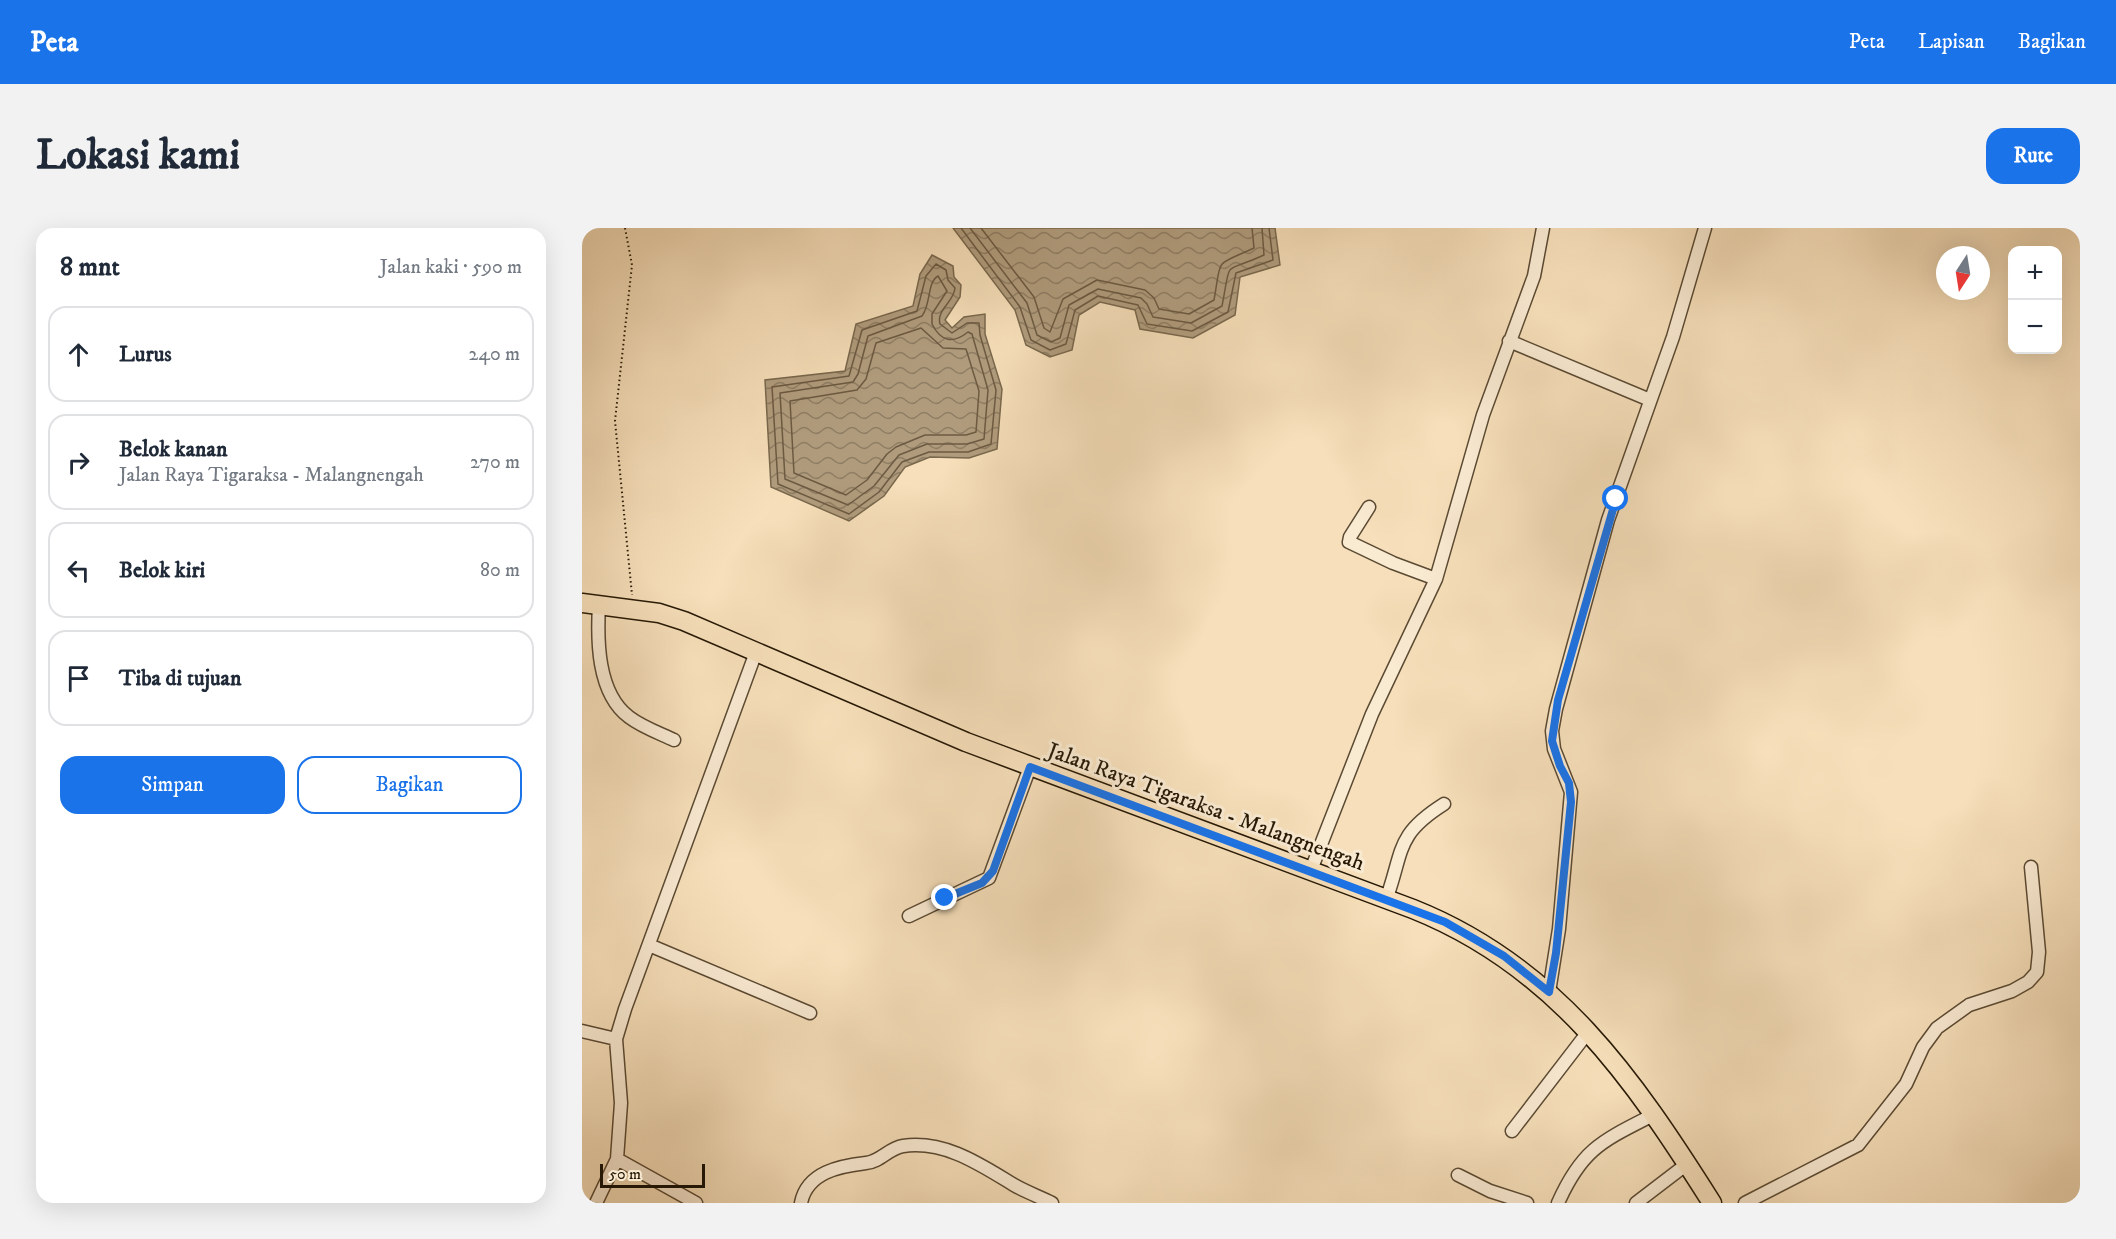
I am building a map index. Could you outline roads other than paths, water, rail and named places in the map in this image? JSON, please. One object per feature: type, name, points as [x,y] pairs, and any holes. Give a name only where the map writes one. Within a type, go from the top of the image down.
[{"type":"main road","name":"Jalan Raya Tigaraksa - Malangnengah","points":[[591,604],[633,609],[684,621],[1030,767],[1311,870],[1445,922],[1479,940],[1549,992],[1588,1032],[1624,1073],[1713,1203]]},
{"type":"street","points":[[1311,870],[1366,729],[1436,579],[1483,415],[1534,276],[1543,228]]},
{"type":"street","points":[[1549,992],[1556,953],[1571,802],[1569,783],[1560,766],[1552,741],[1556,710],[1608,520],[1706,228]]},
{"type":"street","points":[[1509,341],[1650,400]]},
{"type":"street","points":[[1369,507],[1349,542],[1393,563],[1436,579]]},
{"type":"street","points":[[591,604],[600,656],[608,686],[617,705],[630,718],[674,740]]},
{"type":"street","points":[[596,1203],[617,1159],[621,1103],[616,1039],[756,652]]},
{"type":"street","points":[[909,916],[989,878],[1030,767]]},
{"type":"street","points":[[1386,900],[1398,855],[1409,831],[1444,804]]},
{"type":"street","points":[[1745,1203],[1858,1145],[1906,1084],[1923,1047],[1942,1023],[1969,1005],[2012,991],[2034,977],[2039,952],[2031,867]]},
{"type":"street","points":[[649,945],[810,1013]]},
{"type":"street","points":[[582,1031],[616,1039]]},
{"type":"street","points":[[1512,1131],[1588,1032]]},
{"type":"street","points":[[1558,1203],[1576,1166],[1591,1149],[1653,1115]]},
{"type":"street","points":[[801,1203],[806,1188],[815,1179],[847,1165],[869,1163],[891,1149],[908,1146],[938,1148],[968,1157],[1014,1185],[1052,1203]]},
{"type":"street","points":[[617,1159],[696,1203]]},
{"type":"street","points":[[1636,1203],[1687,1164]]},
{"type":"street","points":[[1458,1175],[1490,1191],[1527,1203]]},
{"type":"water","points":[[953,228],[1275,228],[1280,265],[1240,277],[1235,315],[1193,338],[1140,329],[1135,310],[1100,302],[1079,315],[1072,350],[1050,357],[1026,345],[1015,310]]},
{"type":"water","points":[[932,255],[953,266],[954,277],[961,285],[960,297],[945,320],[952,328],[964,317],[985,314],[985,334],[1002,389],[997,449],[969,458],[930,457],[905,467],[884,496],[849,521],[771,487],[765,380],[845,371],[856,324],[913,306],[920,274]]}]
